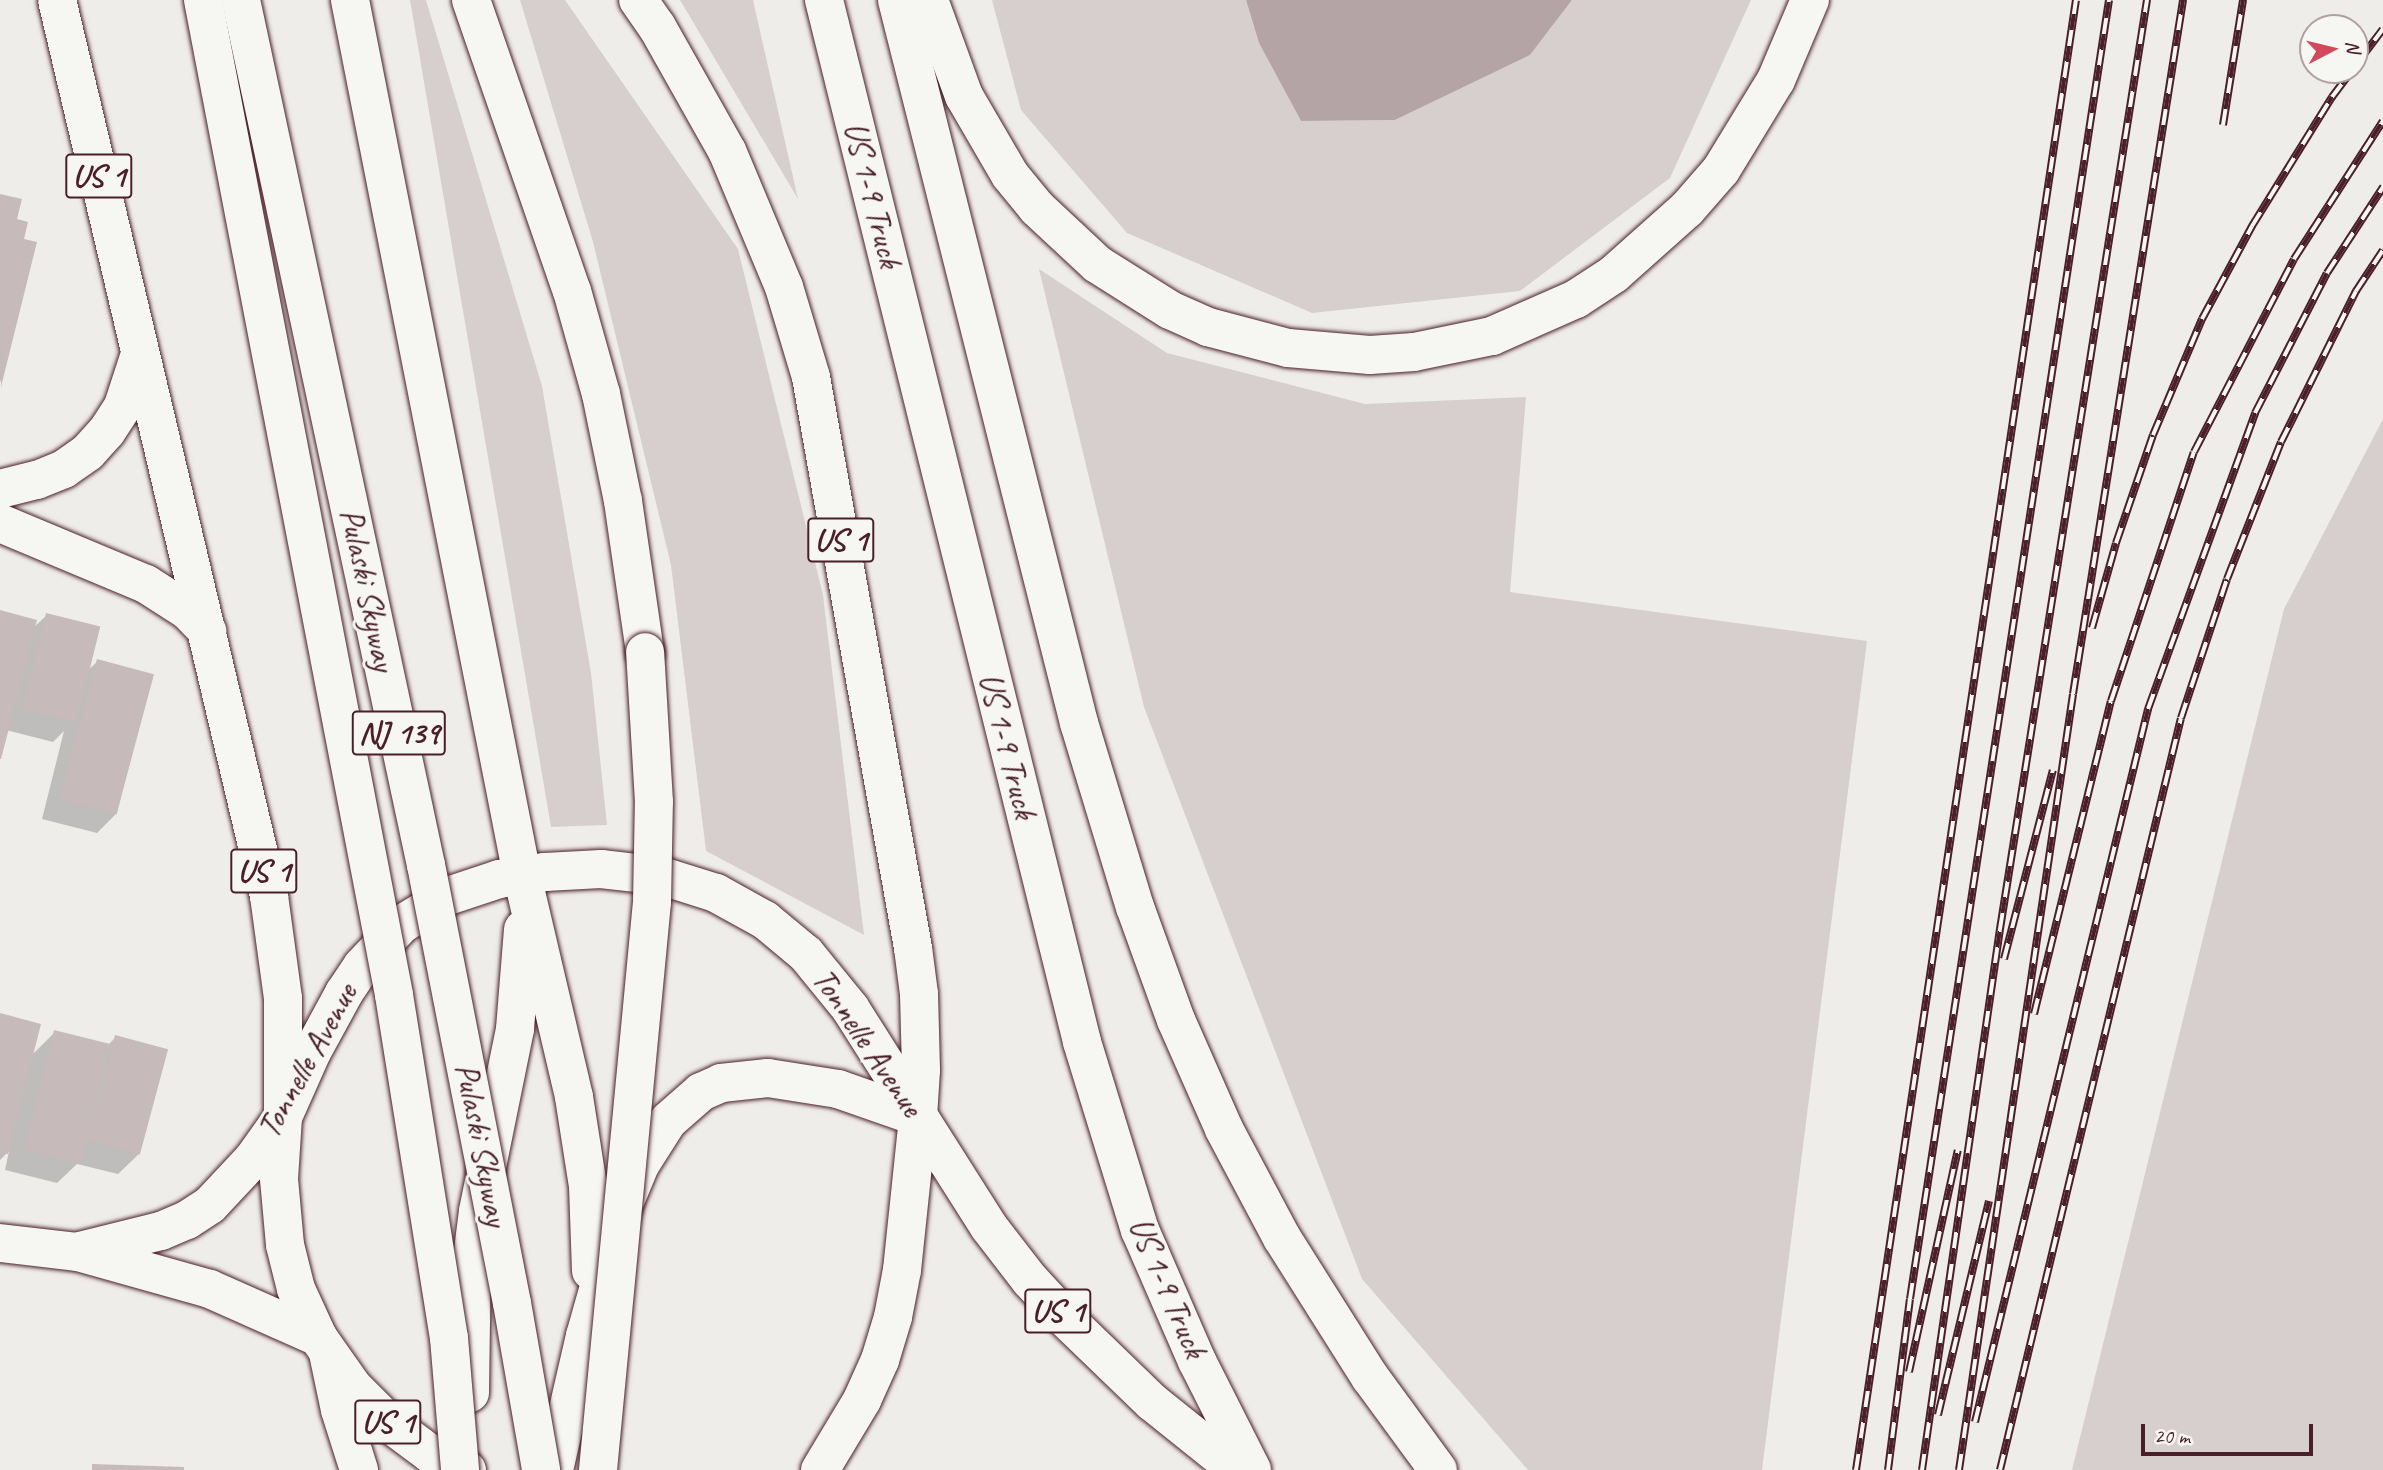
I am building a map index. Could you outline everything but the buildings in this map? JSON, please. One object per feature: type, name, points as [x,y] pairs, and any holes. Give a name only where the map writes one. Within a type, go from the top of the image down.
[{"type":"main road","name":"US 1","points":[[57,0],[258,844],[278,951],[283,998],[279,1179],[285,1245],[296,1289],[323,1345]]},
{"type":"main road","name":"Pulaski Skyway","points":[[203,0],[394,995],[447,1326],[460,1470]]},
{"type":"main road","name":"Pulaski Skyway","points":[[241,0],[426,865],[512,1303],[541,1470]]},
{"type":"main road","points":[[336,0],[358,55],[368,91]]},
{"type":"main road","points":[[350,0],[522,875],[564,1048],[586,1174],[592,1265],[585,1336]]},
{"type":"main road","points":[[471,0],[572,291],[601,394],[624,501],[645,652],[653,775],[652,902],[598,1470]]},
{"type":"main road","name":"US 1","points":[[638,0],[705,108],[748,197],[784,287],[811,377],[913,948],[921,1034],[918,1117]]},
{"type":"main road","name":"US 1-9 Truck","points":[[824,0],[1036,863],[1103,1115],[1140,1230],[1198,1361],[1252,1470]]},
{"type":"main road","points":[[897,0],[1079,723],[1127,883],[1161,981],[1224,1129],[1282,1238],[1370,1377],[1438,1470]]},
{"type":"main road","points":[[929,0],[964,96],[1010,174],[1037,208],[1097,264],[1170,310],[1208,327],[1289,348],[1370,355],[1441,348],[1492,336],[1576,299],[1614,274],[1687,209],[1721,170],[1776,80],[1810,0]]},
{"type":"main road","points":[[0,489],[37,481],[64,469],[88,452],[107,431],[123,407],[141,352]]},
{"type":"main road","points":[[0,523],[146,584],[188,611],[206,631]]},
{"type":"main road","name":"Tonnelle Avenue","points":[[78,1252],[160,1231],[187,1220],[210,1205],[233,1183],[282,1117],[327,1022],[362,966],[379,945],[402,924],[448,896],[522,875],[570,870],[633,871],[690,883],[757,915],[786,936],[829,980],[850,1008],[989,1227],[1057,1310],[1152,1402],[1237,1470]]},
{"type":"main road","points":[[475,1470],[469,1345],[472,1258],[478,1211],[515,1029],[522,953],[522,875]]},
{"type":"main road","points":[[554,1470],[585,1336],[616,1227],[640,1165],[668,1121],[701,1092],[721,1083],[744,1079],[792,1080],[838,1089],[918,1117],[902,1270],[893,1317],[880,1360],[862,1400],[820,1470]]},
{"type":"main road","name":"Tonnelle Avenue","points":[[0,1243],[78,1252],[210,1289],[323,1345],[353,1387],[389,1423],[432,1455],[467,1470]]},
{"type":"main road","points":[[323,1345],[359,1470]]},
{"type":"shaded area","points":[[410,0],[426,0],[542,386],[591,673],[607,825],[551,827]]},
{"type":"shaded area","points":[[520,0],[565,0],[738,249],[823,595],[864,935],[706,851],[671,565],[593,242]]},
{"type":"shaded area","points":[[680,0],[753,0],[798,199]]},
{"type":"shaded area","points":[[992,0],[1246,0],[1259,43],[1301,121],[1395,120],[1530,55],[1572,0],[1751,0],[1670,178],[1520,291],[1312,313],[1127,233],[1021,110]]},
{"type":"shaded area","points":[[1246,0],[1572,0],[1530,55],[1395,120],[1301,121],[1259,43]]},
{"type":"shaded area","points":[[1039,269],[1167,353],[1365,404],[1526,397],[1510,592],[1867,641],[1762,1470],[1528,1470],[1362,1279],[1144,707]]},
{"type":"shaded area","points":[[2383,419],[2383,1470],[2072,1470],[2284,609]]},
{"type":"railway","points":[[1856,1470],[2076,0]]},
{"type":"railway","points":[[1888,1470],[1910,1299],[2109,0]]},
{"type":"railway","points":[[1922,1470],[2000,929],[2147,0]]},
{"type":"railway","points":[[1959,1470],[2073,694],[2183,0]]},
{"type":"railway","points":[[2223,125],[2243,0]]},
{"type":"railway","points":[[2369,48],[2383,29]]},
{"type":"railway","points":[[2092,628],[2116,543],[2153,435],[2202,319],[2252,226],[2342,84]]},
{"type":"railway","points":[[2034,1014],[2111,701],[2194,452],[2294,259],[2383,121]]},
{"type":"railway","points":[[1975,1422],[2148,709],[2255,413],[2327,273],[2383,187]]},
{"type":"railway","points":[[2000,1470],[2181,718],[2227,579],[2281,442],[2356,291],[2383,250]]},
{"type":"railway","points":[[2004,959],[2053,770]]},
{"type":"railway","points":[[1909,1372],[1958,1150]]},
{"type":"railway","points":[[1938,1415],[1989,1201]]}]
